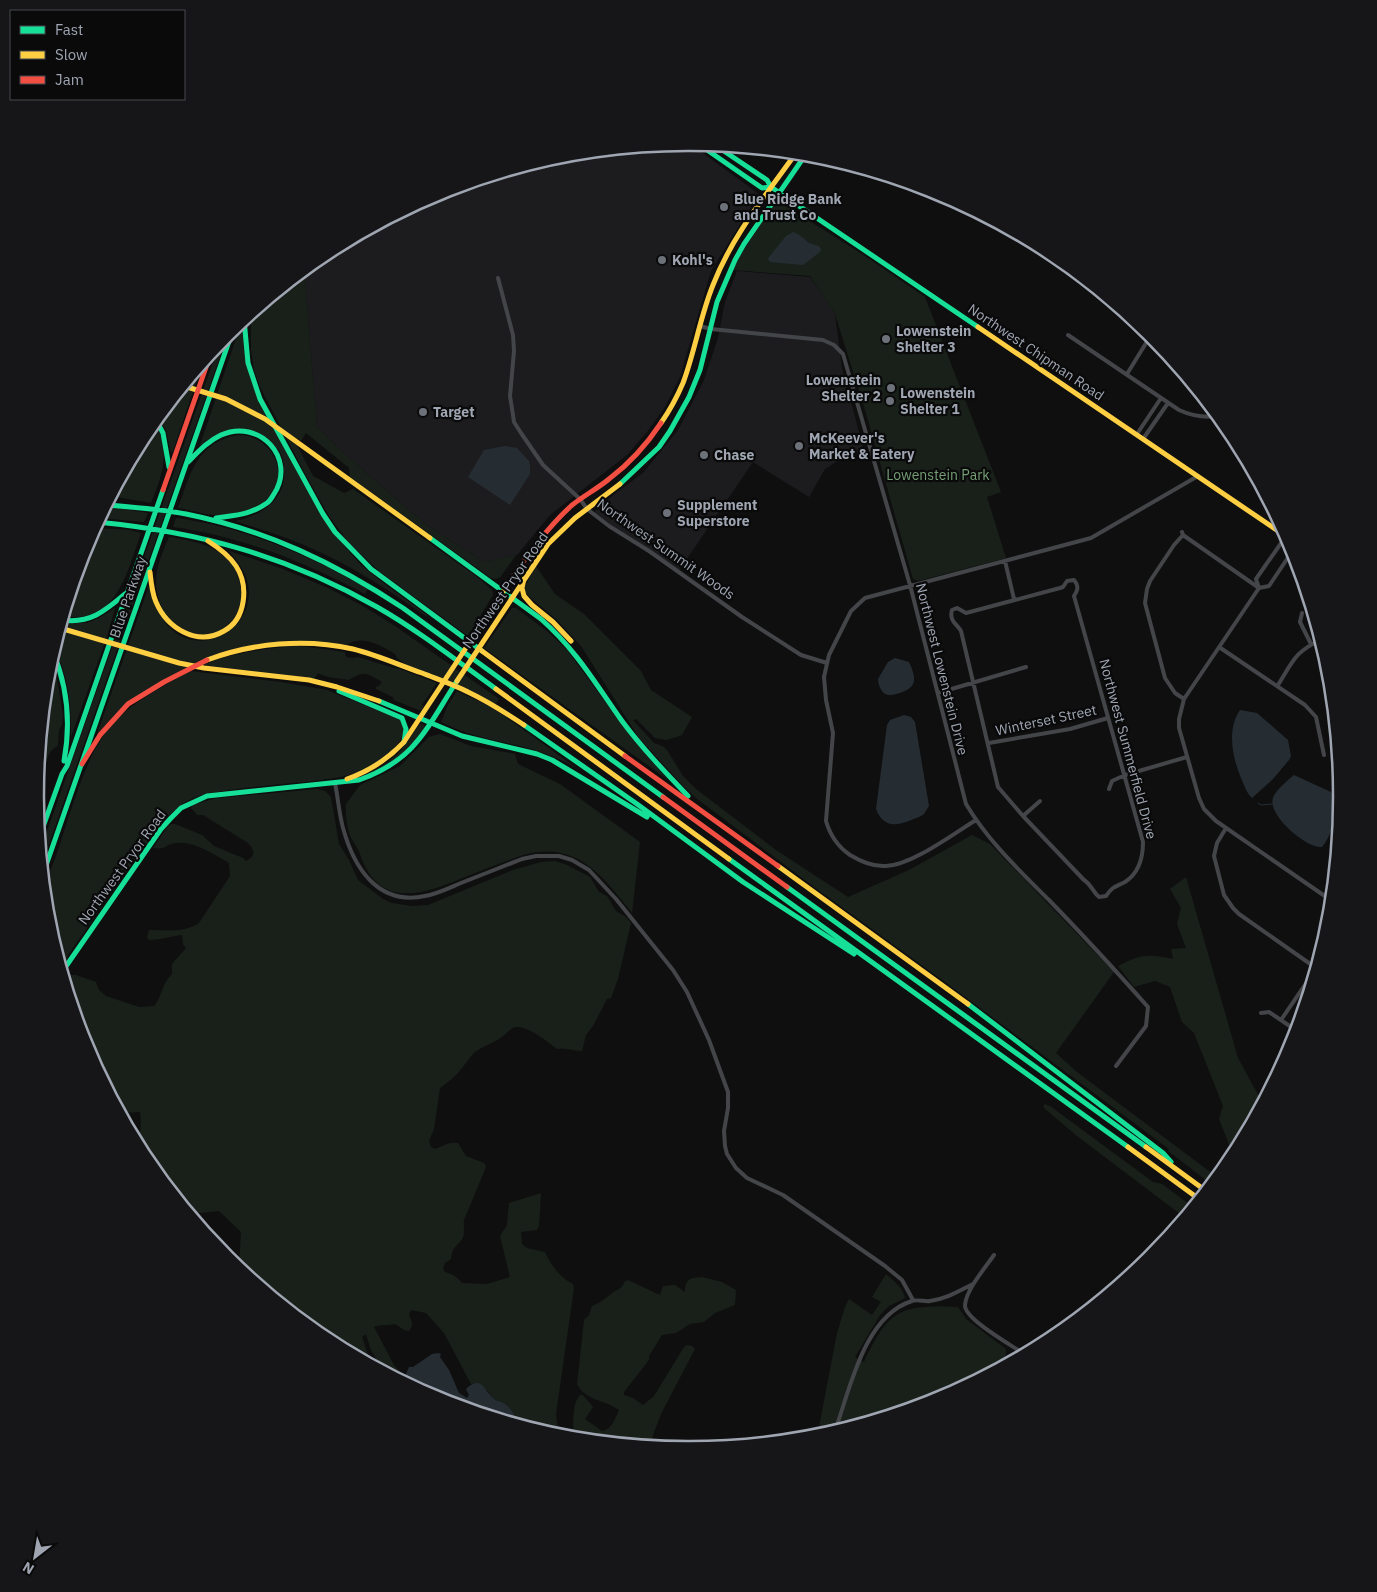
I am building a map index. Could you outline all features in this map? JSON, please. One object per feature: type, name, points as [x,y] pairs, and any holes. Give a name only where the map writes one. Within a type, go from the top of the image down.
[{"type":"main road","name":"Northwest Chipman Road","points":[[710,152],[762,188],[771,187]]},
{"type":"main road","name":"Northwest Chipman Road","points":[[726,153],[766,180],[771,187],[1275,528]]},
{"type":"main road","name":"Northwest Pryor Road","points":[[335,783],[369,771],[384,762],[404,742],[503,591],[537,543],[551,526],[580,499],[608,480],[629,462],[650,438],[667,414],[680,390],[690,364],[706,304],[722,264],[736,239],[791,160]]},
{"type":"main road","name":"Northwest Pryor Road","points":[[67,965],[161,829],[179,809],[207,796],[359,780],[389,768],[411,750],[431,723],[548,544],[575,518],[635,472],[670,431],[690,397],[700,370],[717,302],[734,260],[801,162]]},
{"type":"main road","points":[[245,329],[248,363],[260,399],[323,514],[335,532],[371,569],[992,1021],[1163,1153],[1180,1172]]},
{"type":"main road","name":"Blue Parkway","points":[[47,862],[227,346]]},
{"type":"main road","name":"Blue Parkway","points":[[45,822],[62,774],[67,766],[205,370]]},
{"type":"main road","points":[[190,388],[204,391],[245,408],[265,419],[541,619],[582,660],[622,721],[642,746],[701,809]]},
{"type":"main road","points":[[160,427],[167,449],[169,470]]},
{"type":"main road","points":[[186,464],[214,439],[225,433],[238,431],[251,432],[262,437],[277,451],[281,461],[282,480],[278,490],[262,508],[238,518],[203,518]]},
{"type":"main road","points":[[114,503],[121,506]]},
{"type":"main road","points":[[113,505],[138,507],[189,515],[256,533],[302,551],[349,573],[382,593],[1201,1187]]},
{"type":"main road","points":[[105,523],[132,525],[198,536],[252,551],[294,566],[354,594],[397,619],[1194,1195]]},
{"type":"main road","points":[[149,569],[156,605],[173,628],[193,637],[206,638],[228,629],[236,621],[244,603],[243,581],[232,560],[214,545],[198,536]]},
{"type":"main road","points":[[524,579],[522,588],[524,596],[564,632],[585,660],[598,683]]},
{"type":"main road","points":[[68,621],[84,621],[94,617],[126,594]]},
{"type":"main road","points":[[66,630],[179,663],[320,683],[373,698],[462,736],[537,754],[552,760],[681,838]]},
{"type":"main road","points":[[82,764],[100,735],[128,704],[183,670],[224,654],[266,645],[308,643],[352,648],[380,656],[486,700],[637,804],[681,838],[778,906],[906,987]]},
{"type":"main road","points":[[58,662],[67,700],[68,717],[67,748],[62,774]]},
{"type":"main road","points":[[320,683],[398,715],[405,721],[407,729],[404,742]]},
{"type":"street","name":"Northwest Summit Woods","points":[[498,278],[513,335],[514,350],[510,396],[514,422],[543,465],[580,499],[587,509],[609,526],[649,551],[742,617],[801,655],[827,663]]},
{"type":"street","name":"Northwest Lowenstein Drive","points":[[700,326],[711,329],[823,340],[834,344],[843,354],[910,585],[966,804],[996,846],[1102,955],[1148,1007],[1146,1026],[1116,1066]]},
{"type":"street","points":[[1068,335],[1168,403],[1192,415],[1210,418]]},
{"type":"street","points":[[1127,374],[1146,343]]},
{"type":"street","points":[[1137,434],[1161,398]]},
{"type":"street","points":[[1143,439],[1168,403]]},
{"type":"street","points":[[976,820],[906,861],[886,866],[858,860],[842,849],[830,834],[826,821],[834,733],[826,700],[824,677],[829,655],[851,611],[865,598],[1091,538],[1198,476]]},
{"type":"street","points":[[1184,698],[1175,693],[1165,678],[1144,603],[1150,581],[1182,533],[1259,588]]},
{"type":"street","points":[[1259,588],[1256,579],[1281,543]]},
{"type":"street","points":[[1288,559],[1269,586],[1259,588],[1184,698],[1179,728],[1201,804],[1212,817],[1325,896]]},
{"type":"street","points":[[1005,561],[1014,599]]},
{"type":"street","name":"Northwest Summerfield Drive","points":[[1074,580],[1078,585],[1078,591],[1074,596],[1143,842],[1141,860],[1136,872],[1125,882],[1112,887],[1106,896],[1099,897],[1094,894],[1093,888],[1023,816],[998,787],[961,631],[950,616],[952,610],[958,608],[966,613],[1014,599],[1060,588],[1067,581],[1074,580]]},
{"type":"street","points":[[1302,613],[1300,622],[1311,644]]},
{"type":"street","points":[[1278,685],[1302,649],[1314,643]]},
{"type":"street","points":[[1219,647],[1305,705],[1316,717],[1324,755]]},
{"type":"street","points":[[938,693],[1026,667]]},
{"type":"street","name":"Winterset Street","points":[[989,743],[1070,729],[1108,718]]},
{"type":"street","points":[[1109,789],[1112,781],[1124,775],[1187,757]]},
{"type":"street","points":[[335,783],[343,828],[356,859],[363,873],[371,882],[388,894],[405,898],[424,896],[522,859],[536,856],[559,856],[572,860],[589,870],[616,899],[673,970],[687,992],[716,1057],[728,1092],[728,1108],[724,1131],[725,1146],[727,1154],[736,1168],[747,1178],[783,1195],[885,1266],[902,1280],[913,1300]]},
{"type":"street","points":[[1023,816],[1040,801]]},
{"type":"street","points":[[1226,828],[1217,843],[1214,856],[1224,895],[1228,902],[1239,914],[1310,965]]},
{"type":"street","points":[[1281,1020],[1304,987]]},
{"type":"street","points":[[1261,1013],[1269,1012],[1290,1026]]},
{"type":"street","points":[[994,1255],[973,1284],[965,1304],[968,1314],[977,1322],[1018,1350]]},
{"type":"street","points":[[838,1423],[863,1350],[876,1326],[892,1312],[913,1300],[930,1301],[942,1299],[973,1284]]},
{"type":"shaded area","points":[[701,152],[759,194],[711,271],[680,377],[665,407],[627,455],[550,515],[517,555],[484,562],[424,523],[337,447],[317,426],[305,278],[366,238],[403,218],[481,185],[522,173],[604,157],[646,153]]},
{"type":"shaded area","points":[[793,232],[809,243],[819,246],[820,252],[803,265],[770,262],[769,257],[786,236]]},
{"type":"shaded area","points":[[737,271],[810,277],[818,288],[835,314],[842,368],[864,451],[844,457],[825,469],[809,497],[753,462],[678,572],[593,513],[643,473],[678,430],[704,380],[718,338],[725,302]]},
{"type":"shaded area","points":[[505,446],[517,448],[529,461],[530,466],[530,474],[510,505],[468,477],[484,450]]},
{"type":"shaded area","points":[[895,658],[909,662],[914,679],[908,690],[888,695],[881,690],[878,679],[888,662]]},
{"type":"shaded area","points":[[1240,710],[1257,713],[1288,740],[1291,756],[1273,779],[1252,798],[1246,790],[1234,757],[1233,728]]},
{"type":"shaded area","points":[[904,715],[911,717],[915,722],[929,806],[921,816],[902,823],[890,824],[884,821],[876,809],[887,725],[890,720]]},
{"type":"shaded area","points":[[1294,775],[1331,792],[1333,796],[1332,827],[1322,847],[1307,843],[1298,837],[1282,822],[1276,813],[1273,798],[1282,785]]},
{"type":"shaded area","points":[[432,1354],[441,1354],[440,1357],[449,1370],[459,1393],[467,1398],[469,1395],[466,1389],[471,1385],[479,1383],[494,1399],[503,1402],[515,1417],[481,1407],[406,1375],[409,1367],[413,1367]]},
{"type":"green space","name":"Lowenstein Park","points":[[781,203],[862,254],[925,297],[1001,492],[987,497],[1006,558],[918,581],[913,579],[865,410],[835,314],[810,276],[733,270],[773,205]]},
{"type":"green space","points":[[305,278],[317,426],[337,447],[424,523],[484,562],[516,555],[501,577],[491,578],[350,477],[349,468],[306,433],[301,441],[297,438],[296,443],[313,476],[344,493],[353,489],[476,576],[492,590],[493,595],[468,636],[380,572],[348,542],[329,516],[305,474],[260,387],[254,370],[251,350],[251,323]]},
{"type":"green space","points":[[243,330],[247,367],[333,533],[360,564],[427,615],[427,617],[383,587],[321,552],[296,541],[235,521],[262,511],[270,505],[281,490],[284,481],[284,470],[281,455],[269,443],[247,429],[200,445],[237,336]]},
{"type":"green space","points":[[222,352],[46,852],[45,837],[213,361]]},
{"type":"green space","points":[[197,379],[171,453],[166,431],[162,424]]},
{"type":"green space","points":[[158,430],[163,442],[164,452],[162,473],[151,503],[117,497]]},
{"type":"green space","points":[[238,435],[250,437],[261,442],[275,458],[278,468],[278,479],[274,490],[266,500],[246,511],[224,515],[207,514],[178,508],[191,472],[204,452],[224,439]]},
{"type":"green space","points":[[111,508],[124,509],[148,513],[144,522],[107,519]]},
{"type":"green space","points":[[176,518],[201,522],[251,535],[323,565],[368,589],[365,594],[296,561],[247,544],[198,531],[173,527]]},
{"type":"green space","points":[[102,528],[129,530],[141,533],[131,564],[117,593],[108,604],[96,612],[82,617],[70,616],[78,589]]},
{"type":"green space","points":[[169,537],[212,548],[229,560],[235,569],[243,601],[234,619],[219,631],[207,635],[195,635],[184,631],[167,615],[161,604],[157,593],[156,575]]},
{"type":"green space","points":[[229,551],[283,569],[328,588],[363,606],[395,626],[499,699],[496,704],[405,664],[395,654],[371,642],[359,641],[347,645],[238,648],[137,696],[97,734],[150,583],[165,622],[182,636],[197,641],[212,639],[226,633],[238,623],[246,610],[249,594],[246,577]]},
{"type":"green space","points":[[536,566],[555,594],[584,614],[641,671],[651,690],[692,717],[682,735],[666,740],[655,738],[636,719],[633,720],[654,743],[667,750],[683,776],[696,789],[776,850],[848,897],[909,870],[972,835],[990,844],[1114,972],[1056,1053],[1077,1072],[1211,1173],[1206,1180],[1168,1151],[1169,1149],[696,798],[639,738],[581,646],[557,620],[526,594],[525,586]]},
{"type":"green space","points":[[115,608],[108,634],[71,737],[68,691],[59,658],[68,622],[87,623]]},
{"type":"green space","points":[[512,608],[516,608],[548,632],[567,650],[631,737],[667,779],[484,648]]},
{"type":"green space","points":[[301,646],[345,652],[346,657],[358,657],[397,668],[437,683],[422,705],[424,706],[421,711],[394,700],[393,697],[376,689],[382,682],[366,674],[358,675],[349,680],[318,673],[314,679],[203,665],[251,651]]},
{"type":"green space","points":[[190,671],[281,682],[327,690],[401,720],[403,734],[398,743],[386,756],[376,764],[354,774],[210,793],[192,799],[180,806],[155,832],[68,955],[66,963],[56,922],[49,876],[73,803],[94,751],[112,724],[149,695]]},
{"type":"green space","points":[[55,674],[63,715],[62,725],[59,730],[58,746],[51,751],[45,767],[49,712]]},
{"type":"green space","points":[[457,691],[495,709],[575,767],[537,751],[471,734],[441,722],[448,705]]},
{"type":"green space","points":[[421,723],[425,727],[419,737],[397,759],[380,769],[359,777],[392,759],[407,743]]},
{"type":"green space","points":[[440,734],[471,746],[515,754],[518,764],[560,784],[640,842],[632,913],[610,886],[586,864],[558,852],[523,855],[434,889],[419,892],[404,893],[391,891],[379,884],[368,872],[351,838],[348,830],[346,804],[360,785],[400,766],[429,737]]},
{"type":"green space","points":[[317,789],[325,791],[331,797],[339,844],[358,880],[383,899],[392,903],[412,906],[428,905],[513,870],[541,862],[555,861],[590,877],[599,892],[607,896],[616,911],[626,917],[631,923],[618,979],[611,998],[607,999],[593,1026],[586,1035],[582,1051],[557,1049],[529,1030],[519,1027],[512,1028],[499,1039],[476,1051],[456,1075],[440,1088],[434,1129],[429,1141],[431,1147],[435,1149],[450,1143],[458,1143],[466,1156],[484,1163],[486,1167],[464,1220],[463,1237],[454,1248],[451,1259],[445,1263],[443,1268],[445,1272],[455,1276],[462,1283],[487,1284],[510,1277],[500,1236],[507,1225],[509,1203],[541,1193],[539,1226],[537,1230],[521,1232],[522,1244],[527,1248],[545,1252],[556,1271],[573,1284],[574,1288],[556,1414],[558,1427],[515,1417],[508,1406],[493,1399],[488,1391],[475,1383],[471,1384],[444,1333],[426,1313],[411,1310],[409,1315],[412,1325],[409,1331],[395,1324],[374,1327],[394,1365],[401,1373],[377,1360],[371,1350],[366,1334],[362,1337],[368,1355],[296,1308],[263,1281],[240,1258],[241,1232],[219,1211],[198,1213],[152,1154],[139,1133],[140,1112],[127,1113],[93,1043],[70,976],[76,975],[96,982],[99,990],[106,996],[139,1007],[154,1006],[172,974],[172,964],[186,948],[183,944],[182,935],[149,940],[147,937],[149,930],[182,930],[199,923],[230,876],[229,863],[197,846],[176,843],[164,848],[153,848],[168,826],[175,824],[202,835],[214,846],[246,861],[253,855],[252,848],[248,843],[203,815],[197,815],[191,808],[192,805],[217,798]]},
{"type":"green space","points":[[1186,877],[1238,1058],[1259,1096],[1230,1146],[1219,1119],[1223,1106],[1194,1033],[1182,1022],[1170,987],[1155,981],[1134,987],[1118,966],[1145,956],[1173,959],[1171,949],[1186,948],[1177,924],[1181,908],[1170,889]]},
{"type":"green space","points":[[1044,1104],[1050,1106],[1153,1182],[1162,1184],[1188,1203],[1179,1213],[1077,1136],[1044,1108]]},
{"type":"green space","points":[[886,1274],[900,1288],[905,1298],[889,1306],[880,1315],[855,1357],[864,1362],[873,1344],[889,1321],[899,1314],[922,1307],[958,1307],[966,1319],[1006,1349],[1005,1357],[935,1392],[896,1407],[819,1427],[837,1333],[845,1307],[849,1299],[872,1315],[881,1302],[872,1297]]},
{"type":"green space","points":[[702,1277],[722,1282],[736,1290],[735,1305],[715,1313],[704,1322],[690,1324],[676,1333],[662,1335],[649,1356],[649,1360],[624,1392],[624,1395],[633,1398],[643,1405],[654,1396],[684,1347],[687,1345],[695,1349],[661,1414],[652,1439],[604,1435],[573,1430],[575,1404],[580,1395],[583,1395],[593,1407],[585,1419],[602,1431],[611,1426],[619,1410],[585,1394],[577,1384],[584,1320],[589,1315],[592,1306],[621,1288],[625,1281],[628,1280],[660,1295],[663,1286],[675,1285],[685,1292],[687,1282],[694,1278]]},
{"type":"waterway","points":[[1258,803],[1261,805],[1273,804]]},
{"type":"traffic: fast","points":[[710,152],[762,188],[771,187]]},
{"type":"traffic: fast","points":[[727,153],[767,180],[771,187],[978,327]]},
{"type":"traffic: fast","points":[[620,484],[659,447],[670,431],[689,397],[700,370],[717,302],[735,260],[801,162]]},
{"type":"traffic: fast","points":[[245,329],[248,363],[260,399],[323,514],[335,532],[371,569],[482,651]]},
{"type":"traffic: fast","points":[[47,862],[227,346]]},
{"type":"traffic: fast","points":[[160,427],[163,433],[169,467]]},
{"type":"traffic: fast","points":[[188,462],[212,440],[235,431],[249,432],[261,437],[277,455],[281,467],[280,480],[269,501],[249,512],[216,518]]},
{"type":"traffic: fast","points":[[45,822],[62,774],[67,766],[163,490]]},
{"type":"traffic: fast","points":[[113,505],[186,514],[216,521],[272,539],[326,563],[403,608],[663,797]]},
{"type":"traffic: fast","points":[[105,523],[172,532],[207,540],[276,560],[310,574],[343,589],[393,616],[438,646],[496,689]]},
{"type":"traffic: fast","points":[[430,538],[541,619],[554,631],[585,668],[638,741],[688,796]]},
{"type":"traffic: fast","points":[[69,621],[81,620],[96,615],[111,606],[125,594]]},
{"type":"traffic: fast","points":[[58,664],[65,692],[68,719],[64,761]]},
{"type":"traffic: fast","points":[[67,965],[161,829],[181,808],[207,796],[359,780],[378,772],[394,763],[418,740],[457,681]]},
{"type":"traffic: fast","points":[[339,691],[402,718],[406,729],[404,742]]},
{"type":"traffic: fast","points":[[379,701],[462,736],[537,754],[552,760],[647,817]]},
{"type":"traffic: fast","points":[[524,725],[637,804],[743,882],[854,954]]},
{"type":"traffic: fast","points":[[729,859],[1128,1147]]},
{"type":"traffic: fast","points":[[787,887],[1146,1147]]},
{"type":"traffic: fast","points":[[968,1004],[1163,1153],[1171,1162]]},
{"type":"traffic: slow","points":[[661,423],[683,383],[708,297],[721,267],[750,216],[791,160]]},
{"type":"traffic: slow","points":[[978,327],[1275,529]]},
{"type":"traffic: slow","points":[[190,388],[226,399],[265,419],[430,538]]},
{"type":"traffic: slow","points":[[457,681],[548,544],[575,518],[620,484]]},
{"type":"traffic: slow","points":[[150,572],[156,602],[167,620],[175,627],[194,636],[204,637],[224,631],[237,619],[241,610],[244,592],[243,583],[233,562],[208,541]]},
{"type":"traffic: slow","points":[[524,579],[522,588],[524,596],[571,641]]},
{"type":"traffic: slow","points":[[347,779],[378,764],[404,742],[510,581]]},
{"type":"traffic: slow","points":[[66,630],[179,663],[204,668],[309,680],[379,701]]},
{"type":"traffic: slow","points":[[207,660],[242,650],[279,644],[316,644],[353,649],[457,686],[524,725]]},
{"type":"traffic: slow","points":[[482,651],[625,756]]},
{"type":"traffic: slow","points":[[496,689],[729,859]]},
{"type":"traffic: slow","points":[[778,866],[968,1004]]},
{"type":"traffic: slow","points":[[1128,1147],[1194,1195]]},
{"type":"traffic: slow","points":[[1146,1147],[1201,1187]]},
{"type":"traffic: jam","points":[[163,490],[205,370]]},
{"type":"traffic: jam","points":[[510,581],[538,542],[562,514],[624,467],[644,446],[661,423]]},
{"type":"traffic: jam","points":[[82,764],[100,735],[128,704],[164,682],[207,660]]},
{"type":"traffic: jam","points":[[625,756],[778,866]]},
{"type":"traffic: jam","points":[[663,797],[787,887]]},
{"type":"place","name":"Blue Ridge Bank and Trust Co","points":[[724,207]]},
{"type":"place","name":"Kohl's","points":[[662,260]]},
{"type":"place","name":"Lowenstein Shelter 3","points":[[886,339]]},
{"type":"place","name":"Lowenstein Shelter 2","points":[[891,388]]},
{"type":"place","name":"Lowenstein Shelter 1","points":[[890,401]]},
{"type":"place","name":"Target","points":[[423,412]]},
{"type":"place","name":"McKeever's Market & Eatery","points":[[799,446]]},
{"type":"place","name":"Chase","points":[[704,455]]},
{"type":"place","name":"Supplement Superstore","points":[[667,513]]}]
